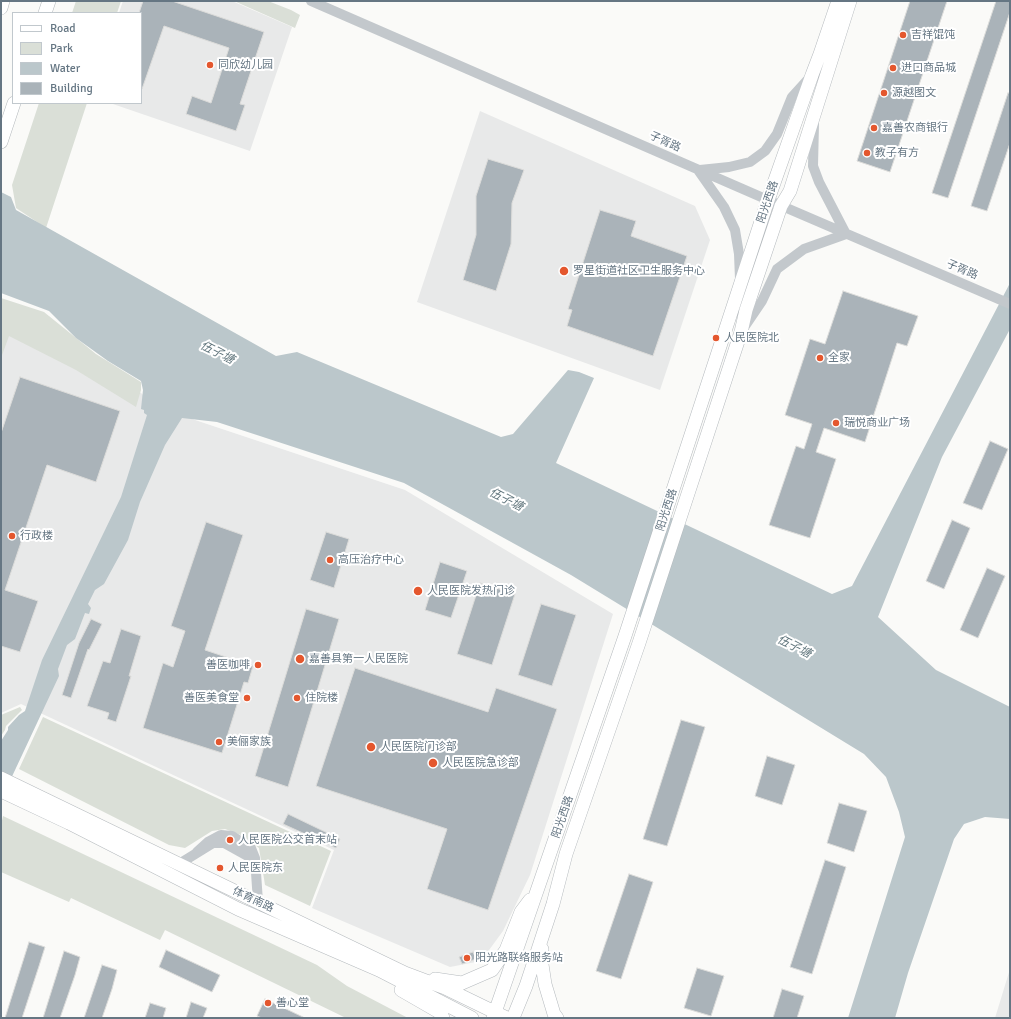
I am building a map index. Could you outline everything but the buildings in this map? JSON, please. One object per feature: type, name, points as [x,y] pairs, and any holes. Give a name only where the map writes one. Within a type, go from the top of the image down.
[{"type":"main road","points":[[1,8],[3,1]]},
{"type":"main road","points":[[45,12],[50,1]]},
{"type":"main road","name":"阳光西路","points":[[494,1015],[625,636],[768,200],[838,1]]},
{"type":"main road","name":"阳光西路","points":[[513,1018],[526,986],[545,929],[566,854],[685,503],[741,332],[746,310],[781,206],[790,191],[850,1]]},
{"type":"main road","points":[[1,142],[14,104]]},
{"type":"main road","name":"体育南路","points":[[1,778],[19,793],[252,915],[379,970],[472,1018]]},
{"type":"main road","name":"体育南路","points":[[1,791],[19,793],[180,864],[414,976],[445,988],[494,1015],[507,1018]]},
{"type":"main road","points":[[414,976],[462,982],[492,970],[506,950],[521,912],[538,889]]},
{"type":"main road","points":[[545,929],[541,958],[545,984],[554,1014],[557,1018]]},
{"type":"main road","points":[[379,970],[397,988],[440,1013],[443,1018]]},
{"type":"street","name":"子胥路","points":[[311,1],[1010,304]]},
{"type":"street","points":[[740,287],[740,254],[735,230],[724,207],[698,170],[729,167],[750,162],[765,151],[777,134],[792,97],[812,75]]},
{"type":"street","points":[[741,332],[762,301],[777,269],[804,249],[846,234],[819,182],[813,166],[814,117]]},
{"type":"street","points":[[180,864],[213,843],[224,842],[251,858],[256,872],[258,902],[252,915]]},
{"type":"shaded area","name":"同欣幼儿园","points":[[123,1],[232,1],[292,27],[250,151],[113,104],[142,104],[142,12],[119,12]]},
{"type":"shaded area","name":"罗星街道社区卫生服务中心","points":[[480,111],[695,206],[710,240],[660,390],[417,302]]},
{"type":"shaded area","name":"嘉善县第一人民医院","points":[[1,300],[47,315],[147,398],[177,414],[405,490],[613,614],[530,875],[503,931],[481,961],[450,967],[312,908],[334,850],[21,704],[1,713]]},
{"type":"shaded area","points":[[1010,969],[1010,1018],[995,1018]]},
{"type":"green space","points":[[76,1],[121,1],[117,12],[72,12]]},
{"type":"green space","points":[[234,1],[268,1],[300,15],[295,28]]},
{"type":"green space","points":[[39,104],[87,104],[46,228],[16,208],[12,185]]},
{"type":"green space","points":[[1,298],[44,312],[96,354],[141,382],[141,390],[136,407],[76,370],[9,336],[1,358]]},
{"type":"green space","points":[[20,707],[22,710],[6,726],[1,736],[1,715]]},
{"type":"green space","points":[[43,717],[331,851],[310,906],[265,885],[259,848],[241,835],[225,829],[212,831],[185,848],[169,845],[19,769]]},
{"type":"green space","points":[[3,816],[317,965],[347,986],[408,1018],[346,1018],[165,930],[160,940],[71,898],[69,902],[1,872],[1,825]]},
{"type":"water","name":"伍子塘","points":[[1,192],[11,197],[16,210],[276,356],[297,352],[501,437],[513,434],[568,370],[579,372],[594,378],[556,463],[832,594],[852,586],[1010,283],[1010,329],[942,457],[878,617],[936,670],[1010,707],[1010,819],[985,817],[964,824],[954,839],[908,973],[895,1018],[848,1018],[905,837],[899,812],[886,777],[864,754],[571,575],[404,483],[217,422],[182,418],[165,445],[140,502],[128,540],[104,584],[95,590],[88,604],[91,608],[89,614],[85,613],[75,639],[67,645],[58,669],[59,676],[1,800],[1,741],[8,730],[8,727],[25,711],[42,660],[121,497],[147,415],[144,413],[144,410],[141,409],[143,390],[141,381],[108,361],[76,338],[49,311],[1,293]]},
{"type":"place","name":"吉祥馄饨","points":[[903,35]]},
{"type":"place","name":"同欣幼儿园","points":[[210,65]]},
{"type":"place","name":"进口商品城","points":[[893,68]]},
{"type":"place","name":"源越图文","points":[[884,93]]},
{"type":"place","name":"嘉善农商银行","points":[[874,128]]},
{"type":"place","name":"教子有方","points":[[867,153]]},
{"type":"place","name":"罗星街道社区卫生服务中心","points":[[564,271]]},
{"type":"place","name":"人民医院北","points":[[716,338]]},
{"type":"place","name":"全家","points":[[820,358]]},
{"type":"place","name":"瑞悦商业广场","points":[[836,423]]},
{"type":"place","name":"行政楼","points":[[12,536]]},
{"type":"place","name":"高压治疗中心","points":[[330,560]]},
{"type":"place","name":"人民医院发热门诊","points":[[418,591]]},
{"type":"place","name":"嘉善县第一人民医院","points":[[300,659]]},
{"type":"place","name":"善医咖啡","points":[[258,665]]},
{"type":"place","name":"善医美食堂","points":[[247,698]]},
{"type":"place","name":"住院楼","points":[[297,698]]},
{"type":"place","name":"美俪家族","points":[[219,742]]},
{"type":"place","name":"人民医院门诊部","points":[[371,747]]},
{"type":"place","name":"人民医院急诊部","points":[[433,763]]},
{"type":"place","name":"人民医院公交首末站","points":[[230,840]]},
{"type":"place","name":"人民医院东","points":[[220,868]]},
{"type":"place","name":"阳光路联络服务站","points":[[467,958]]},
{"type":"place","name":"善心堂","points":[[268,1003]]}]
